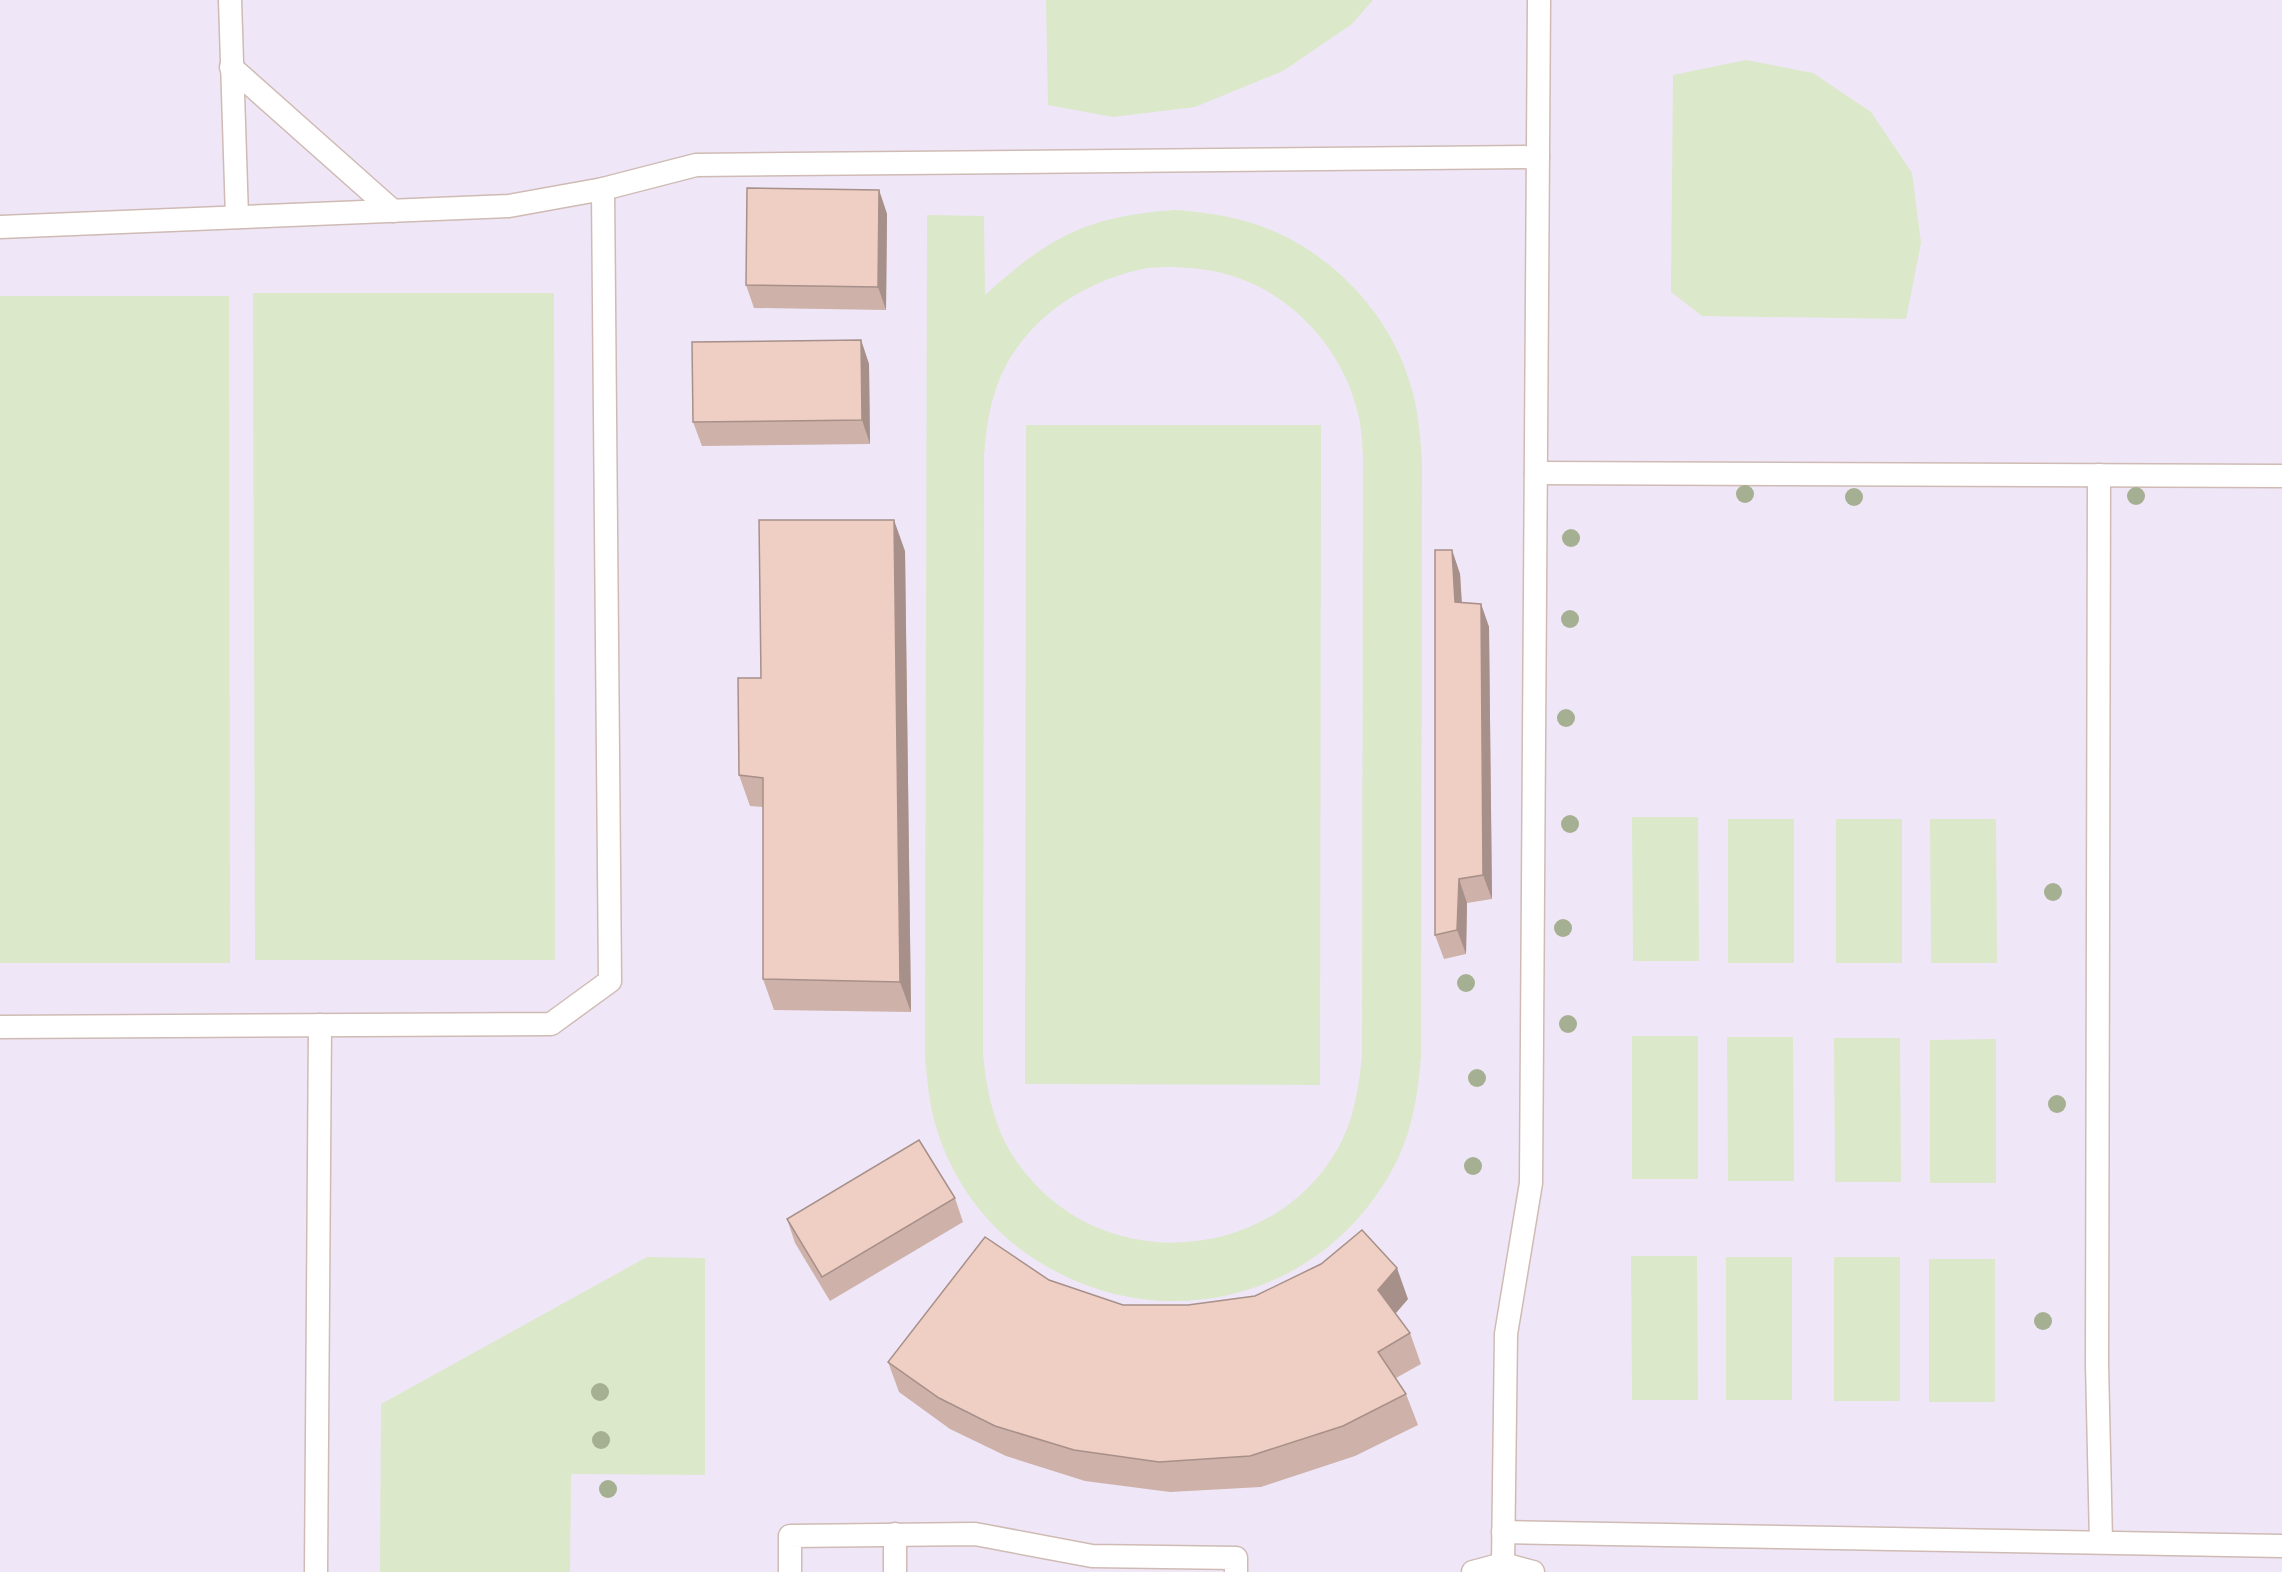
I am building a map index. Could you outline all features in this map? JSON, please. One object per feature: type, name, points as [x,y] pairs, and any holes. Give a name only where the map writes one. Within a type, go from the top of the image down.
[{"type":"lane","points":[[230,0],[237,217]]},
{"type":"lane","points":[[1503,1564],[1506,1334],[1531,1183],[1539,0]]},
{"type":"lane","points":[[231,67],[393,211]]},
{"type":"lane","points":[[0,227],[509,206],[603,189],[696,165],[1538,157]]},
{"type":"lane","points":[[0,1027],[551,1024],[610,981],[603,189]]},
{"type":"lane","points":[[1536,473],[2282,476]]},
{"type":"lane","points":[[2099,475],[2097,1364],[2102,1542]]},
{"type":"lane","points":[[316,1572],[320,1025]]},
{"type":"lane","points":[[1503,1532],[2282,1546]]},
{"type":"lane","points":[[895,1534],[895,1572]]},
{"type":"lane","points":[[790,1572],[790,1536],[895,1534],[975,1534],[1092,1556],[1236,1558],[1236,1572]]},
{"type":"lane","points":[[1473,1572],[1503,1564],[1533,1572]]},
{"type":"shaded area","points":[[0,0],[2282,0],[2282,1572],[0,1572]]},
{"type":"green space","points":[[1046,0],[1373,0],[1352,24],[1283,71],[1195,107],[1113,117],[1048,105]]},
{"type":"green space","points":[[1746,60],[1813,73],[1871,112],[1912,173],[1921,243],[1906,319],[1702,316],[1671,292],[1673,75]]},
{"type":"green space","points":[[1175,210],[1243,220],[1279,233],[1328,264],[1370,306],[1400,356],[1415,402],[1422,460],[1421,1056],[1416,1100],[1409,1129],[1392,1170],[1362,1214],[1325,1249],[1283,1276],[1237,1293],[1188,1301],[1138,1299],[1089,1286],[1041,1263],[1006,1238],[964,1189],[944,1150],[932,1111],[925,1054],[927,215],[984,216],[985,295],[1029,258],[1071,233],[1093,224],[1144,213]],"holes":[[[1182,267],[1214,271],[1238,278],[1261,288],[1301,316],[1318,334],[1345,376],[1360,423],[1363,456],[1362,1054],[1355,1104],[1348,1127],[1337,1150],[1308,1187],[1273,1215],[1232,1233],[1188,1242],[1144,1241],[1101,1229],[1061,1207],[1027,1175],[1008,1148],[995,1118],[987,1086],[983,1053],[984,455],[995,392],[1004,369],[1032,329],[1070,298],[1091,286],[1138,270]]]},
{"type":"green space","points":[[253,293],[554,293],[555,960],[255,960]]},
{"type":"green space","points":[[0,296],[229,296],[230,963],[0,963]]},
{"type":"green space","points":[[1026,425],[1321,425],[1320,1085],[1025,1084]]},
{"type":"green space","points":[[1632,817],[1698,817],[1699,961],[1633,961]]},
{"type":"green space","points":[[1728,819],[1794,819],[1794,963],[1728,963]]},
{"type":"green space","points":[[1836,819],[1902,819],[1902,963],[1836,963]]},
{"type":"green space","points":[[1930,819],[1996,819],[1997,963],[1931,963]]},
{"type":"green space","points":[[1632,1036],[1698,1036],[1698,1179],[1632,1179]]},
{"type":"green space","points":[[1727,1037],[1793,1037],[1794,1181],[1728,1181]]},
{"type":"green space","points":[[1834,1038],[1900,1038],[1901,1182],[1835,1182]]},
{"type":"green space","points":[[1996,1039],[1996,1183],[1930,1183],[1930,1040]]},
{"type":"green space","points":[[1631,1256],[1697,1256],[1698,1400],[1632,1400]]},
{"type":"green space","points":[[647,1257],[705,1258],[705,1475],[571,1474],[570,1572],[380,1572],[381,1404]]},
{"type":"green space","points":[[1726,1257],[1792,1257],[1792,1400],[1726,1400]]},
{"type":"green space","points":[[1834,1257],[1900,1257],[1900,1401],[1834,1401]]},
{"type":"green space","points":[[1929,1259],[1995,1259],[1995,1402],[1929,1402]]},
{"type":"building","points":[[747,188],[879,190],[878,287],[746,285]]},
{"type":"building","points":[[861,340],[862,420],[693,422],[692,342]]},
{"type":"building","points":[[759,520],[894,520],[900,982],[763,979],[763,778],[739,775],[738,678],[761,678]]},
{"type":"building","points":[[1435,550],[1452,550],[1455,602],[1481,604],[1483,875],[1459,879],[1457,930],[1435,935]]},
{"type":"building","points":[[919,1140],[955,1198],[822,1277],[787,1219]]},
{"type":"building","points":[[1362,1230],[1397,1268],[1378,1290],[1410,1333],[1378,1352],[1406,1394],[1343,1426],[1250,1456],[1159,1462],[1074,1450],[995,1426],[939,1398],[888,1362],[985,1237],[1049,1280],[1123,1305],[1188,1305],[1255,1296],[1321,1264]]}]
